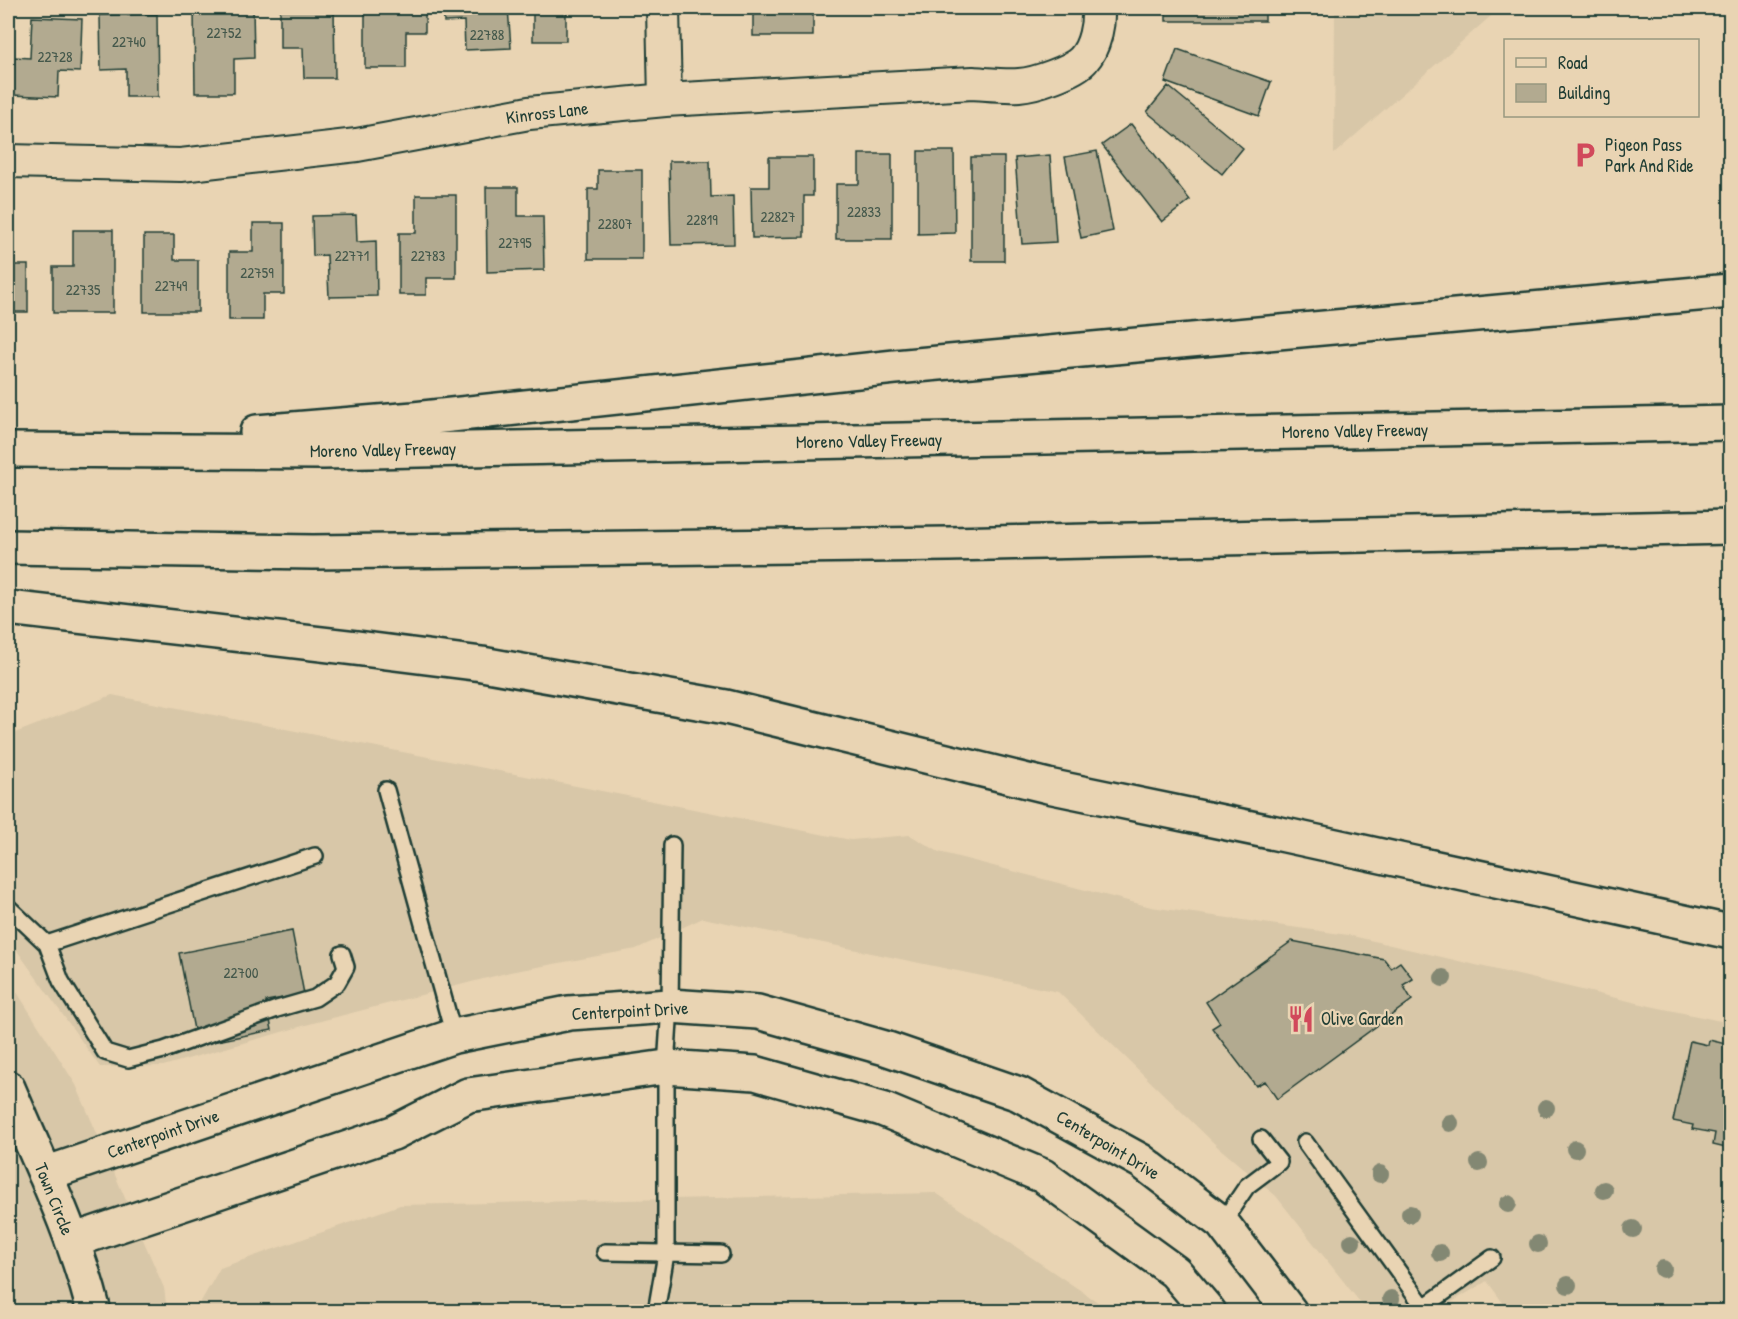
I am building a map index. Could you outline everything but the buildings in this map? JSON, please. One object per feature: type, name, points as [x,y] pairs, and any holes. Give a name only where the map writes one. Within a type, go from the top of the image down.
[{"type":"main road","points":[[20,451],[414,419],[895,367],[1731,291]]},
{"type":"main road","name":"Moreno Valley Freeway","points":[[20,451],[323,452],[1731,423]]},
{"type":"main road","points":[[8,547],[313,552],[960,543],[1731,527]]},
{"type":"main road","points":[[8,608],[482,664],[726,707],[1048,786],[1731,932]]},
{"type":"main road","name":"Centerpoint Drive","points":[[45,1174],[453,1036],[569,1013],[670,1006],[758,1012],[885,1048],[1019,1094],[1142,1161],[1222,1223],[1290,1311]]},
{"type":"main road","points":[[72,1241],[393,1133],[468,1095],[666,1067],[754,1073],[882,1109],[1043,1176],[1175,1272],[1209,1311]]},
{"type":"main road","name":"Town Circle","points":[[8,1088],[72,1241],[94,1311]]},
{"type":"street","points":[[663,8],[665,100]]},
{"type":"street","name":"Kinross Lane","points":[[8,161],[181,165],[357,145],[529,113],[665,100],[973,83],[1020,85],[1056,76],[1083,60],[1095,40],[1099,18],[1098,8]]},
{"type":"lane","points":[[386,790],[453,1036]]},
{"type":"lane","points":[[656,1311],[666,1254],[666,1067],[670,1006],[672,845]]},
{"type":"lane","points":[[47,944],[315,856]]},
{"type":"lane","points":[[8,907],[47,944],[61,981],[105,1052],[128,1059],[164,1050],[277,1009],[315,998],[337,983],[346,967],[342,954]]},
{"type":"lane","points":[[1222,1223],[1247,1186],[1279,1162],[1261,1139]]},
{"type":"lane","points":[[1305,1142],[1425,1307],[1492,1258]]},
{"type":"lane","points":[[605,1252],[721,1254]]},
{"type":"shaded area","points":[[1335,8],[1500,8],[1334,154]]},
{"type":"shaded area","points":[[112,695],[851,840],[910,835],[939,852],[1151,907],[1348,935],[1730,1023],[1730,1311],[1509,1311],[1487,1281],[1437,1311],[1367,1311],[1276,1196],[1218,1147],[1058,992],[703,918],[636,949],[510,972],[313,1023],[163,1066],[100,1067],[8,938],[8,728],[10,735]]},
{"type":"shaded area","points":[[8,978],[76,1085],[164,1288],[167,1311],[8,1311]]},
{"type":"shaded area","points":[[936,1193],[1111,1311],[195,1312],[220,1268],[400,1205]]},
{"type":"place","name":"Pigeon Pass Park And Ride","points":[[1585,155]]},
{"type":"place","name":"Olive Garden","points":[[1301,1019]]}]
